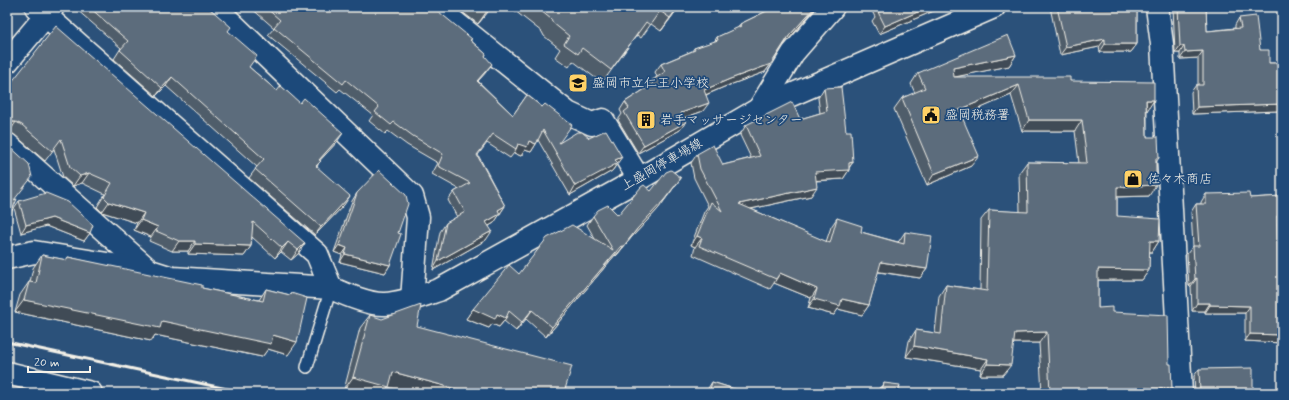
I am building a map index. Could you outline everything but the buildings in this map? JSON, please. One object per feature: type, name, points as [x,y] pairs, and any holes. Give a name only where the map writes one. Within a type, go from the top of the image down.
[{"type":"street","points":[[214,7],[412,196],[418,217],[412,300]]},
{"type":"street","points":[[436,7],[568,113],[592,124],[602,120],[640,179]]},
{"type":"street","points":[[759,109],[793,53],[833,7]]},
{"type":"street","name":"上盛岡停車場線","points":[[7,258],[34,252],[150,271],[172,278],[331,288],[354,298],[383,304],[412,300],[439,290],[640,179],[759,109],[994,7]]},
{"type":"street","points":[[1157,7],[1162,44],[1181,393]]},
{"type":"street","points":[[7,62],[45,10],[317,254],[331,288]]},
{"type":"street","points":[[7,144],[150,271]]},
{"type":"street","points":[[7,372],[91,393]]},
{"type":"lane","points":[[307,367],[331,288]]},
{"type":"railway","points":[[7,342],[246,393]]},
{"type":"place","name":"盛岡市立仁王小学校","points":[[578,83]]},
{"type":"place","name":"盛岡税務署","points":[[931,115]]},
{"type":"place","name":"岩手マッサージセンター","points":[[646,120]]},
{"type":"place","name":"佐々木商店","points":[[1133,179]]}]
